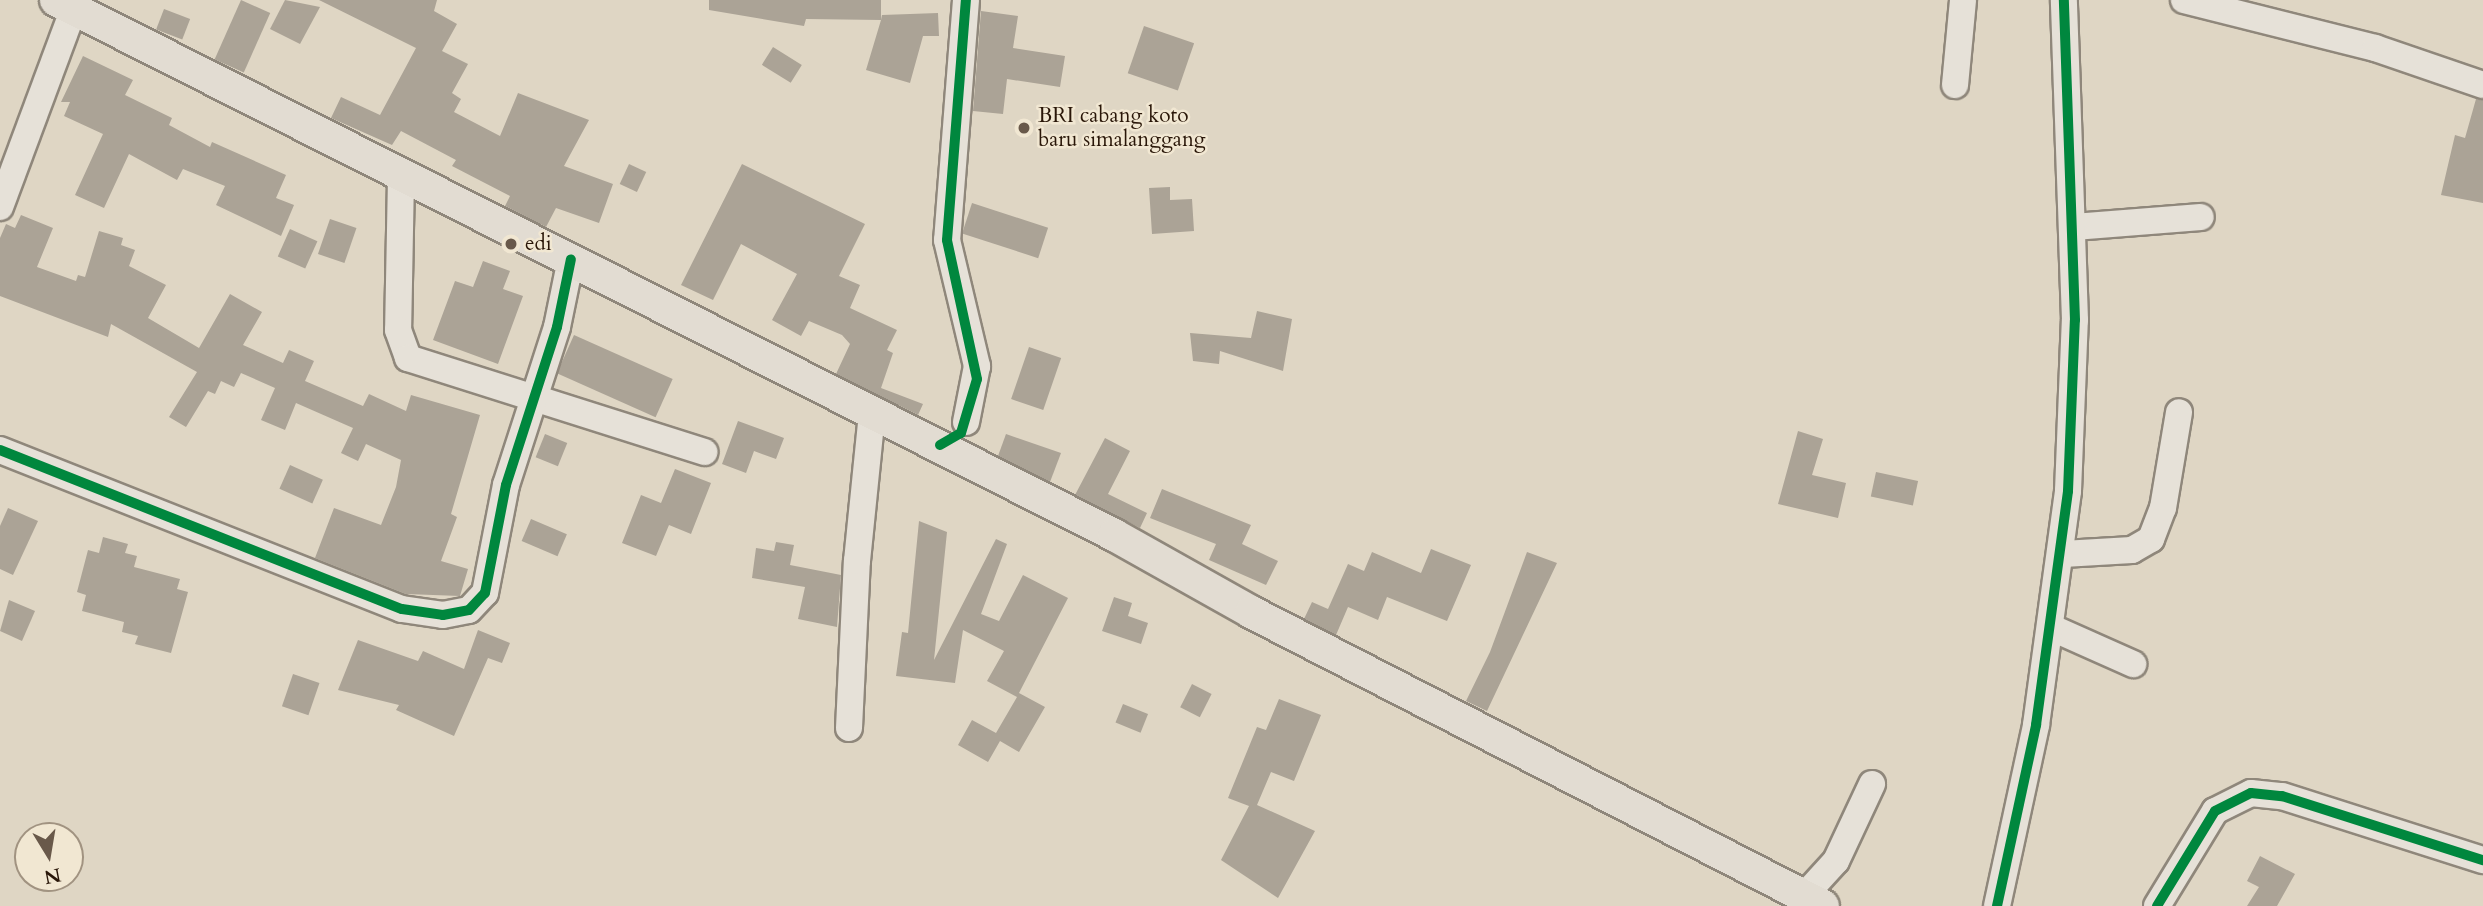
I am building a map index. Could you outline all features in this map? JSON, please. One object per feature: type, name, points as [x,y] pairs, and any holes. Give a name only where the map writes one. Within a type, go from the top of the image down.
[{"type":"main road","points":[[69,3],[401,178],[570,259],[873,413],[956,434],[1813,901]]},
{"type":"street","points":[[956,434],[977,366],[947,240],[966,0]]},
{"type":"street","points":[[1955,85],[1964,0]]},
{"type":"street","points":[[1997,906],[2052,628],[2063,554],[2074,388],[2074,227],[2064,0]]},
{"type":"street","points":[[2185,0],[2375,48],[2483,85]]},
{"type":"street","points":[[0,207],[69,3]]},
{"type":"street","points":[[401,178],[401,349],[418,364],[531,395],[704,452]]},
{"type":"street","points":[[2074,227],[2201,217]]},
{"type":"street","points":[[0,450],[402,609],[443,615],[469,610],[485,593],[506,485],[531,395],[557,327],[570,259]]},
{"type":"street","points":[[2063,554],[2132,550],[2151,540],[2163,508],[2179,412]]},
{"type":"street","points":[[849,728],[857,561],[873,413]]},
{"type":"street","points":[[2052,628],[2133,664]]},
{"type":"street","points":[[1813,901],[1836,861],[1872,784]]},
{"type":"street","points":[[2157,906],[2215,811],[2251,793],[2294,799],[2483,860]]},
{"type":"building","points":[[241,0],[270,13],[244,72],[215,59]]},
{"type":"building","points":[[285,0],[320,7],[300,44],[270,29]]},
{"type":"building","points":[[319,0],[437,0],[434,11],[457,24],[442,51],[468,64],[452,93],[461,99],[454,112],[500,136],[518,93],[589,120],[564,166],[613,184],[599,223],[556,208],[546,227],[505,206],[510,196],[452,166],[456,160],[401,131],[392,145],[331,118],[341,97],[380,115],[416,48]]},
{"type":"building","points":[[709,0],[881,0],[881,20],[806,19],[804,26],[709,10]]},
{"type":"building","points":[[164,9],[190,19],[182,40],[156,30]]},
{"type":"building","points":[[981,11],[1018,16],[1013,48],[1065,56],[1060,87],[1007,79],[1003,114],[973,111]]},
{"type":"building","points":[[938,13],[939,36],[923,36],[910,83],[866,70],[882,15]]},
{"type":"building","points":[[1144,26],[1194,43],[1178,91],[1128,73]]},
{"type":"building","points":[[773,47],[802,65],[791,83],[762,65]]},
{"type":"building","points":[[83,56],[133,80],[125,95],[172,118],[169,125],[210,147],[212,142],[286,175],[276,198],[294,205],[281,236],[216,205],[225,186],[183,169],[177,180],[129,154],[104,208],[75,195],[103,134],[64,116],[70,102],[61,102]]},
{"type":"building","points":[[2476,99],[2483,100],[2483,203],[2441,195],[2455,135],[2465,138]]},
{"type":"building","points":[[629,164],[646,172],[637,192],[620,184]]},
{"type":"building","points":[[742,164],[865,224],[839,276],[860,285],[850,308],[897,330],[887,350],[893,353],[881,388],[923,404],[918,415],[836,374],[850,344],[842,335],[809,321],[801,336],[772,320],[797,274],[741,244],[713,300],[681,285]]},
{"type":"building","points":[[1170,187],[1170,200],[1192,199],[1194,231],[1152,234],[1149,188]]},
{"type":"building","points":[[972,203],[1048,228],[1038,258],[962,233]]},
{"type":"building","points":[[21,215],[53,228],[37,267],[76,281],[78,275],[85,277],[99,231],[123,238],[121,245],[135,250],[129,266],[166,285],[148,318],[199,348],[230,294],[262,312],[243,345],[283,363],[289,350],[314,361],[305,381],[363,406],[369,394],[406,411],[411,395],[480,415],[451,514],[457,517],[441,561],[468,569],[460,596],[406,594],[315,558],[334,508],[381,525],[396,487],[401,460],[366,444],[358,461],[341,453],[353,428],[296,403],[285,430],[261,420],[275,388],[241,373],[234,387],[221,381],[215,394],[208,391],[186,427],[169,417],[197,372],[111,324],[108,337],[0,296],[0,238],[6,224],[15,228]]},
{"type":"building","points":[[330,219],[356,228],[344,263],[318,254]]},
{"type":"building","points":[[290,229],[317,241],[305,269],[278,256]]},
{"type":"building","points":[[483,261],[510,271],[503,289],[523,296],[498,364],[433,340],[455,281],[473,287]]},
{"type":"building","points":[[1257,311],[1292,319],[1283,371],[1220,351],[1219,364],[1193,361],[1190,333],[1251,338]]},
{"type":"building","points":[[574,335],[673,379],[656,417],[557,373]]},
{"type":"building","points":[[1029,347],[1061,358],[1043,410],[1011,399]]},
{"type":"building","points":[[738,421],[784,438],[776,459],[754,451],[746,473],[722,464]]},
{"type":"building","points":[[1798,431],[1823,439],[1812,475],[1846,483],[1838,518],[1778,504]]},
{"type":"building","points":[[545,434],[567,443],[558,466],[536,457]]},
{"type":"building","points":[[1006,434],[1061,453],[1050,482],[998,456]]},
{"type":"building","points":[[1105,438],[1130,451],[1108,494],[1147,513],[1140,528],[1075,495]]},
{"type":"building","points":[[290,465],[323,480],[312,503],[279,489]]},
{"type":"building","points":[[675,469],[711,483],[691,534],[669,525],[656,556],[622,543],[641,495],[661,503]]},
{"type":"building","points":[[1876,472],[1918,481],[1913,505],[1871,496]]},
{"type":"building","points":[[1162,489],[1251,525],[1242,544],[1278,561],[1266,585],[1209,560],[1216,544],[1150,518]]},
{"type":"building","points":[[8,508],[38,521],[13,575],[0,569],[0,526]]},
{"type":"building","points":[[531,519],[567,534],[558,556],[522,541]]},
{"type":"building","points":[[919,521],[947,532],[934,660],[996,539],[1007,544],[981,614],[999,621],[1023,575],[1068,598],[1019,693],[1045,707],[1019,752],[1000,741],[988,762],[958,745],[972,720],[996,733],[1017,697],[987,681],[1004,651],[963,630],[955,683],[896,676],[902,632],[908,633]]},
{"type":"building","points":[[103,537],[128,544],[125,553],[137,556],[134,567],[180,579],[177,589],[188,592],[171,653],[135,644],[138,636],[122,632],[124,622],[82,611],[86,595],[77,592],[88,550],[99,553]]},
{"type":"building","points":[[776,542],[794,545],[790,565],[841,575],[837,627],[798,619],[805,587],[752,578],[756,548],[774,551]]},
{"type":"building","points":[[1431,549],[1471,565],[1447,621],[1387,597],[1378,620],[1348,607],[1336,635],[1304,619],[1312,602],[1328,609],[1348,564],[1364,571],[1372,552],[1421,573]]},
{"type":"building","points":[[1527,552],[1557,563],[1487,711],[1466,701],[1490,652]]},
{"type":"building","points":[[1114,597],[1132,603],[1128,616],[1148,623],[1141,644],[1102,631]]},
{"type":"building","points":[[9,600],[35,611],[22,641],[0,631]]},
{"type":"building","points":[[478,630],[510,643],[502,663],[488,658],[454,736],[396,710],[399,705],[338,690],[358,640],[418,661],[423,651],[464,669]]},
{"type":"building","points":[[293,674],[319,683],[308,715],[282,706]]},
{"type":"building","points":[[1192,684],[1212,694],[1200,717],[1180,707]]},
{"type":"building","points":[[1279,699],[1321,715],[1294,781],[1271,772],[1257,805],[1315,831],[1278,898],[1221,860],[1249,806],[1228,798],[1257,727],[1266,730]]},
{"type":"building","points":[[1123,704],[1148,714],[1141,733],[1116,723]]},
{"type":"building","points":[[2260,856],[2295,874],[2277,906],[2247,906],[2259,887],[2247,881]]},
{"type":"cycle path","points":[[940,445],[961,433],[977,379],[947,240],[966,0]]},
{"type":"cycle path","points":[[1997,906],[2036,725],[2068,491],[2075,320],[2064,0]]},
{"type":"cycle path","points":[[0,450],[402,609],[443,615],[469,610],[485,593],[506,485],[557,327],[571,259]]},
{"type":"cycle path","points":[[2157,906],[2215,811],[2251,793],[2282,796],[2483,860]]},
{"type":"place","name":"BRI cabang koto baru simalanggang","points":[[1024,128]]},
{"type":"place","name":"edi","points":[[511,244]]}]
